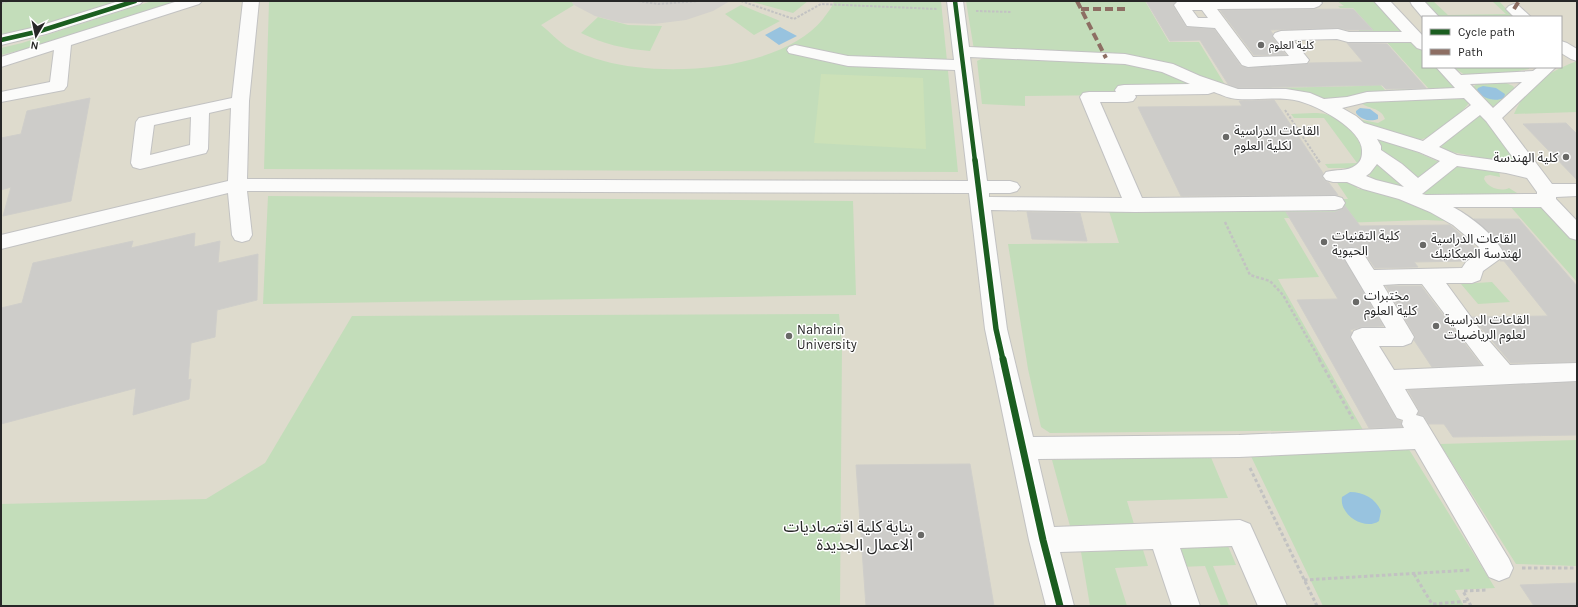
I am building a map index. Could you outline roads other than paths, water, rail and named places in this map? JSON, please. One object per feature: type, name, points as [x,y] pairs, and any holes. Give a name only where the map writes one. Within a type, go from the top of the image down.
[{"type":"street","points":[[1,40],[40,31],[134,1]]},
{"type":"street","points":[[1,62],[194,1]]},
{"type":"street","points":[[242,235],[237,185],[240,101],[250,1]]},
{"type":"street","points":[[1382,1],[1421,43]]},
{"type":"street","points":[[1417,2],[1430,16]]},
{"type":"street","points":[[1220,23],[1193,23],[1182,5],[1314,3]]},
{"type":"street","points":[[956,5],[996,329],[1043,540],[1060,606]]},
{"type":"street","points":[[1206,5],[1248,62],[1301,60],[1281,36],[1338,34],[1348,38],[1361,37],[1421,43]]},
{"type":"street","points":[[1514,16],[1514,9],[1522,16]]},
{"type":"street","points":[[1402,22],[1422,21]]},
{"type":"street","points":[[1,97],[58,86],[63,43]]},
{"type":"street","points":[[1562,47],[1577,56]]},
{"type":"street","points":[[795,50],[848,61],[1125,59],[1167,68],[1219,89],[1236,94],[1295,95],[1312,101],[1341,115],[1358,127],[1369,140],[1372,152],[1371,159],[1363,169],[1336,174],[1370,185],[1416,194],[1547,195],[1577,190]]},
{"type":"street","points":[[1562,64],[1577,60]]},
{"type":"street","points":[[1445,68],[1486,112],[1534,173],[1547,195],[1577,232]]},
{"type":"street","points":[[1456,80],[1543,71]]},
{"type":"street","points":[[1426,148],[1486,112],[1506,107],[1543,71]]},
{"type":"street","points":[[1135,204],[1089,97],[1127,97],[1124,90],[1219,89]]},
{"type":"street","points":[[1286,107],[1311,108],[1319,105],[1347,102],[1367,97],[1468,93]]},
{"type":"street","points":[[200,110],[240,101]]},
{"type":"street","points":[[1358,127],[1426,148],[1453,160],[1506,167],[1534,173]]},
{"type":"street","points":[[1368,278],[1472,275],[1473,267],[1494,253],[1486,243],[1460,220],[1416,194],[1395,168],[1372,152]]},
{"type":"street","points":[[1416,194],[1453,160]]},
{"type":"street","points":[[1,242],[237,185],[980,194],[1135,204],[1335,203]]},
{"type":"street","points":[[980,194],[1010,187]]},
{"type":"street","points":[[1352,254],[1403,337],[1362,337],[1499,568]]},
{"type":"street","points":[[1428,276],[1504,376]]},
{"type":"street","points":[[1388,380],[1577,372]]},
{"type":"street","points":[[1022,448],[1239,446],[1366,440],[1412,422]]},
{"type":"street","points":[[1043,540],[1240,533],[1273,606]]},
{"type":"street","points":[[1162,536],[1186,606]]},
{"type":"water","points":[[780,27],[797,36],[779,45],[765,35]]},
{"type":"water","points":[[1483,86],[1496,88],[1505,94],[1504,98],[1493,100],[1485,98],[1477,90]]},
{"type":"water","points":[[1360,108],[1370,109],[1378,115],[1378,119],[1363,119],[1356,113],[1356,111]]},
{"type":"water","points":[[1350,492],[1365,495],[1376,503],[1381,511],[1379,521],[1373,524],[1360,523],[1349,515],[1342,504],[1342,497]]},
{"type":"place","name":"كلية العلوم","points":[[1261,45]]},
{"type":"place","name":"القاعات الدراسية لكلية العلوم","points":[[1226,137]]},
{"type":"place","name":"كلية الهندسة","points":[[1566,157]]},
{"type":"place","name":"كلية التقنيات الحيوية","points":[[1324,242]]},
{"type":"place","name":"القاعات الدراسية لهندسة الميكانيك","points":[[1423,245]]},
{"type":"place","name":"مختبرات كلية العلوم","points":[[1356,302]]},
{"type":"place","name":"القاعات الدراسية لعلوم الرياضيات","points":[[1436,326]]},
{"type":"place","name":"Nahrain University","points":[[789,336]]},
{"type":"place","name":"بناية كلية اقتصاديات الاعمال الجديدة","points":[[921,535]]}]
